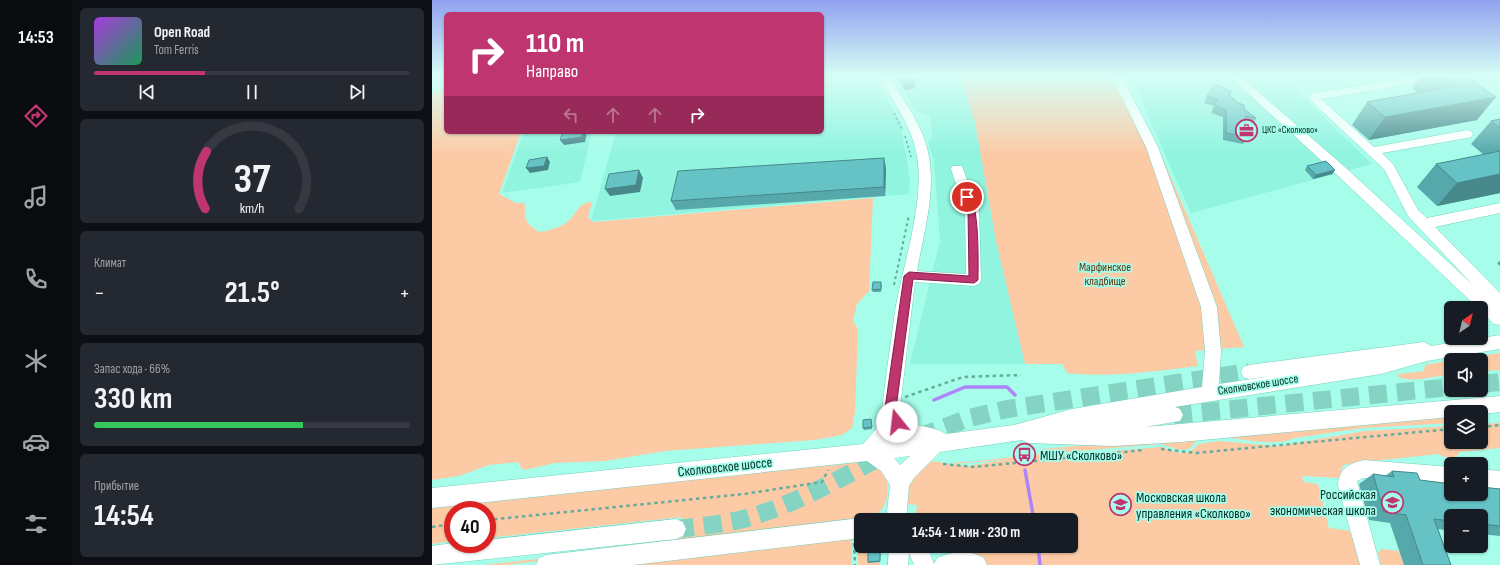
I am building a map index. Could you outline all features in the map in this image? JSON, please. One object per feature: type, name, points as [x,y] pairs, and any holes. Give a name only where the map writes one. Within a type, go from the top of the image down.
[{"type":"street","points":[[899,101],[911,122],[923,154],[926,171],[925,191],[909,276],[895,404],[897,422],[905,430],[916,434],[954,442]]},
{"type":"street","points":[[1129,101],[1152,147],[1209,307],[1213,351],[1210,393]]},
{"type":"street","points":[[1262,101],[1347,177],[1500,319]]},
{"type":"street","points":[[1318,101],[1389,167],[1413,213],[1500,303]]},
{"type":"street","points":[[1372,151],[1467,134]]},
{"type":"street","points":[[909,276],[974,280],[972,211],[957,169]]},
{"type":"street","points":[[1424,224],[1500,208]]},
{"type":"street","points":[[1249,372],[1384,352],[1499,342]]},
{"type":"street","name":"Сколковское шоссе","points":[[1017,434],[1072,417],[1210,393],[1381,367],[1427,354],[1499,342]]},
{"type":"street","points":[[895,404],[883,435],[867,452],[886,461],[900,485]]},
{"type":"street","name":"Сколковское шоссе","points":[[432,498],[867,452],[1017,434],[1113,437],[1181,433],[1500,404]]},
{"type":"street","points":[[1017,434],[1174,415]]},
{"type":"street","points":[[897,513],[900,485],[907,471],[934,444]]},
{"type":"street","points":[[1370,565],[1348,486],[1348,477],[1354,472],[1364,469],[1444,475]]},
{"type":"street","points":[[1488,479],[1500,480]]},
{"type":"street","points":[[432,556],[676,529]]},
{"type":"street","points":[[546,565],[854,532]]},
{"type":"street","points":[[889,565],[890,553]]},
{"type":"street","points":[[898,565],[899,553]]},
{"type":"street","points":[[920,553],[924,565]]},
{"type":"street","points":[[944,565],[970,562],[978,565]]},
{"type":"path","points":[[892,109],[905,134],[913,163]]},
{"type":"path","points":[[894,285],[910,213]]},
{"type":"path","points":[[895,404],[963,377],[1021,374]]},
{"type":"path","points":[[1488,426],[1500,425]]},
{"type":"path","points":[[1159,449],[1196,453],[1444,430]]},
{"type":"path","points":[[943,464],[972,469],[1026,461],[1151,449]]},
{"type":"path","points":[[496,519],[744,494],[822,482],[826,477],[829,466]]},
{"type":"path","points":[[432,527],[444,525]]},
{"type":"path","points":[[855,565],[856,553]]},
{"type":"shaded area","points":[[824,101],[888,101],[900,121],[910,179],[909,194],[591,221],[615,134],[824,134]]},
{"type":"shaded area","points":[[910,101],[968,101],[975,122],[996,241],[1025,364],[910,364],[940,241],[934,160],[928,142],[932,139],[931,117],[916,111]]},
{"type":"shaded area","name":"ЦКС «Сколково»","points":[[1142,101],[1307,101],[1372,164],[1191,213]]},
{"type":"shaded area","points":[[523,134],[592,134],[580,182],[502,193]]},
{"type":"green space","points":[[432,101],[444,101],[444,134],[520,134],[499,194],[516,203],[524,203],[526,220],[539,232],[563,225],[583,204],[592,202],[588,217],[593,222],[873,198],[869,291],[857,304],[853,321],[858,329],[855,412],[852,428],[842,435],[815,440],[665,451],[605,461],[555,463],[525,470],[520,467],[518,462],[489,465],[459,476],[432,480]]},
{"type":"green space","name":"Марфинское кладбище","points":[[968,101],[1130,101],[1153,136],[1244,347],[1195,351],[1198,366],[1149,372],[1100,375],[1067,373],[1062,364],[1025,364],[996,241],[975,122]]},
{"type":"green space","points":[[1500,353],[1500,370],[1488,371],[1488,355]]},
{"type":"green space","points":[[1444,361],[1444,375],[1415,379],[1402,378],[1398,376],[1399,374],[1424,371],[1425,365]]},
{"type":"green space","points":[[1444,415],[1444,423],[1363,428],[1283,441],[1271,442],[1219,437],[1197,441],[1189,449],[1179,450],[1161,444],[1042,454],[1041,457],[1162,447],[1179,453],[1190,452],[1199,444],[1219,441],[1278,446],[1365,431],[1444,426],[1444,449],[1488,449],[1488,424],[1500,423],[1500,448],[1460,452],[1455,457],[1447,457],[1438,454],[1346,464],[1341,468],[1341,476],[1339,478],[1302,476],[1304,482],[1318,484],[1329,528],[1352,531],[1361,565],[985,565],[964,553],[1078,553],[1078,513],[916,513],[917,505],[905,504],[908,484],[930,461],[968,466],[1010,459],[954,464],[957,462],[1041,454],[1041,449]]},
{"type":"green space","points":[[830,462],[830,466],[863,462],[873,463],[879,466],[883,471],[886,477],[888,490],[885,504],[880,511],[877,513],[854,513],[854,521],[507,565],[483,565],[677,543],[682,517],[496,537],[496,501],[469,501]]},
{"type":"green space","points":[[444,504],[444,542],[432,544],[432,505]]},
{"type":"green space","points":[[851,533],[852,565],[613,565]]},
{"type":"green space","points":[[1381,549],[1399,551],[1404,565],[1381,565],[1378,553]]},
{"type":"green space","points":[[858,553],[873,553],[880,562],[880,565],[858,565]]},
{"type":"building","points":[[1217,101],[1236,101],[1244,105],[1244,109],[1256,118],[1245,116],[1247,137],[1226,133],[1226,110],[1214,105]]},
{"type":"building","points":[[1371,101],[1472,101],[1385,117],[1367,102]]},
{"type":"building","points":[[1500,119],[1500,128],[1491,121]]},
{"type":"building","points":[[562,134],[583,134],[582,137],[560,140]]},
{"type":"building","points":[[1500,151],[1500,174],[1457,183],[1436,164]]},
{"type":"building","points":[[547,157],[544,166],[526,168],[529,160]]},
{"type":"building","points":[[884,158],[884,187],[671,201],[678,171]]},
{"type":"building","points":[[1326,161],[1335,170],[1316,175],[1307,166]]},
{"type":"building","points":[[639,170],[636,185],[605,189],[609,174]]},
{"type":"building","points":[[873,282],[881,282],[881,289],[872,290]]},
{"type":"building","points":[[871,419],[872,427],[863,428],[863,420]]},
{"type":"building","points":[[1392,471],[1417,473],[1420,480],[1444,483],[1444,501],[1488,501],[1488,488],[1500,489],[1500,526],[1488,525],[1488,509],[1444,509],[1444,520],[1434,519],[1444,546],[1444,553],[1447,553],[1451,565],[1423,565],[1406,515],[1384,512],[1373,474],[1394,477]]},
{"type":"building","points":[[868,553],[880,553],[880,561],[868,562]]},
{"type":"waterway","points":[[934,400],[965,387],[1007,387],[1015,395]]},
{"type":"waterway","points":[[1025,470],[1033,513]]},
{"type":"waterway","points":[[1039,553],[1040,565]]},
{"type":"tunnel","points":[[919,437],[969,418],[1007,409],[1249,372]]},
{"type":"tunnel","points":[[1488,383],[1500,382]]},
{"type":"tunnel","points":[[1174,415],[1444,388]]},
{"type":"tunnel","points":[[676,529],[735,521],[771,510],[822,488],[887,453]]},
{"type":"place","name":"ЦКС «Сколково»","points":[[1246,130]]},
{"type":"place","name":"МШУ «Сколково»","points":[[1025,455]]},
{"type":"place","name":"Российская экономическая школа","points":[[1392,502]]},
{"type":"place","name":"Московская школа управления «Сколково»","points":[[1120,505]]},
{"type":"route","points":[[897,422],[891,408],[909,276],[974,280],[972,211],[967,197]]}]
